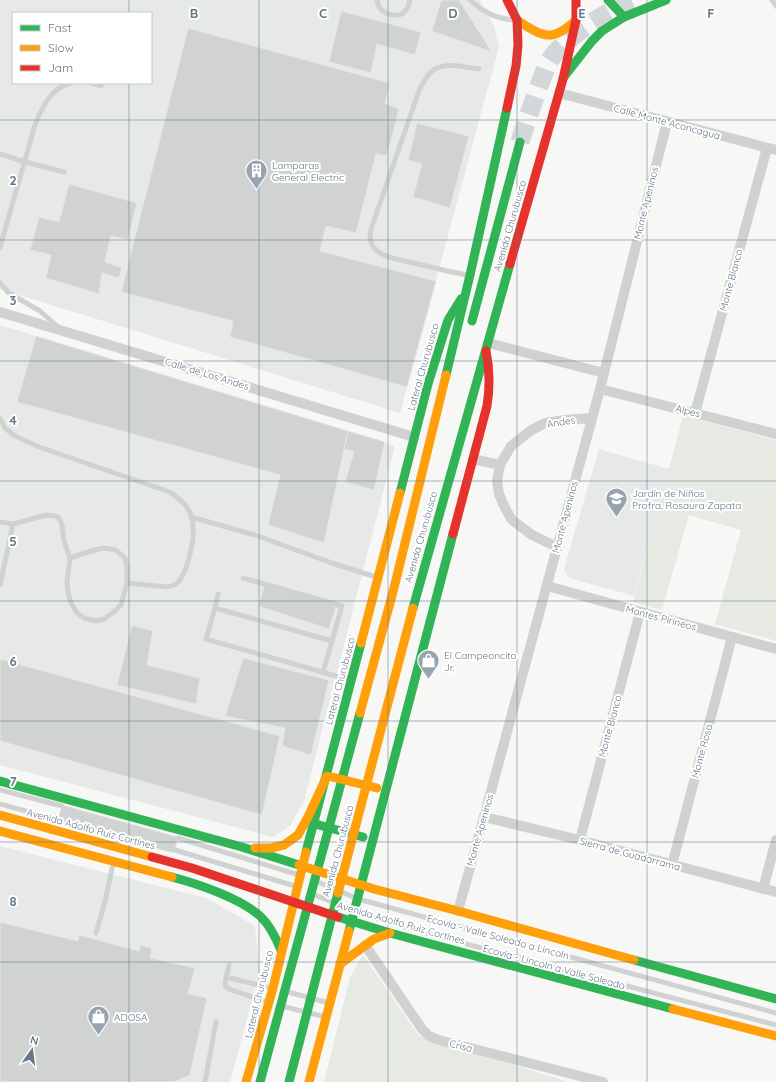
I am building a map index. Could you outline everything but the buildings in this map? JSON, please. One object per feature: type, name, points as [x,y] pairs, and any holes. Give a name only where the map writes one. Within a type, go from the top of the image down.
[{"type":"main road","name":"Avenida Churubusco","points":[[260,1082],[393,592],[470,275],[516,66],[518,45],[517,20],[507,0]]},
{"type":"main road","name":"Avenida Churubusco","points":[[289,1082],[415,599],[563,79],[576,20],[576,0]]},
{"type":"main road","points":[[608,0],[624,17]]},
{"type":"main road","points":[[563,79],[602,31],[624,17],[666,0]]},
{"type":"main road","points":[[517,20],[535,32],[551,36],[559,35],[564,32],[576,20]]},
{"type":"main road","points":[[468,333],[520,142]]},
{"type":"main road","name":"Lateral Churubusco","points":[[246,1082],[273,988],[293,902],[432,370],[448,320],[466,290]]},
{"type":"main road","points":[[309,1082],[485,414],[490,388],[490,368],[487,347]]},
{"type":"main road","points":[[435,423],[443,414],[449,403]]},
{"type":"main road","points":[[242,848],[271,848],[284,844],[298,835],[327,776],[385,791]]},
{"type":"main road","points":[[0,781],[242,848],[301,871],[362,884],[374,889],[776,999]]},
{"type":"main road","name":"Avenida Adolfo Ruiz Cortínes","points":[[0,815],[192,868],[351,922],[776,1036]]},
{"type":"main road","points":[[314,823],[373,839]]},
{"type":"main road","points":[[0,831],[184,880],[214,891],[239,902],[260,916],[273,932],[281,950]]},
{"type":"main road","points":[[340,964],[374,939],[390,933]]},
{"type":"street","name":"Calle Monte Aconcagua","points":[[559,93],[772,149]]},
{"type":"street","name":"Monte Apeninos","points":[[458,911],[600,389],[667,122]]},
{"type":"street","name":"Monte Blanco","points":[[695,413],[772,149]]},
{"type":"street","name":"Calle de Los Andes","points":[[0,312],[414,437]]},
{"type":"street","points":[[487,347],[604,373]]},
{"type":"street","name":"Alpes","points":[[600,389],[776,434]]},
{"type":"street","name":"Andes","points":[[557,547],[532,535],[512,520],[499,494],[498,481],[500,466],[511,446],[530,431],[546,423],[592,418]]},
{"type":"street","points":[[473,459],[500,466]]},
{"type":"street","name":"Montes Pirineos","points":[[546,586],[776,649]]},
{"type":"street","name":"Monte Blanco","points":[[580,840],[640,612]]},
{"type":"street","name":"Monte Rosa","points":[[672,865],[732,637]]},
{"type":"street","name":"Sierra de Guadarrama","points":[[484,818],[580,840],[776,892]]},
{"type":"street","points":[[763,889],[776,840]]},
{"type":"street","name":"Crisa","points":[[365,945],[422,1030],[429,1036],[439,1040],[603,1082]]},
{"type":"lane","points":[[377,0],[378,6],[382,11],[396,15],[405,12],[410,0]]},
{"type":"lane","points":[[470,0],[492,15],[517,20]]},
{"type":"lane","points":[[772,0],[776,6]]},
{"type":"lane","points":[[470,275],[388,257],[377,251],[372,245],[370,238],[371,229],[423,83],[429,74],[438,67],[450,65],[479,69]]},
{"type":"lane","points":[[0,247],[35,125],[46,100],[67,84]]},
{"type":"lane","points":[[94,84],[101,86]]},
{"type":"lane","points":[[0,154],[64,172]]},
{"type":"lane","points":[[0,283],[9,293],[40,311],[60,329]]},
{"type":"lane","points":[[0,418],[5,428],[15,436],[39,446],[170,492],[188,508],[194,528],[188,562],[179,582],[174,586],[167,587],[127,583]]},
{"type":"lane","points":[[0,522],[13,524],[46,514],[59,518],[62,525],[64,541],[70,558],[67,582],[68,592],[71,603],[77,613],[84,618],[96,621],[104,619],[116,611],[121,605],[127,583],[128,567],[125,558],[116,550],[104,548],[70,558]]},
{"type":"lane","points":[[191,517],[255,535],[378,578]]},
{"type":"lane","points":[[0,585],[13,524]]},
{"type":"lane","points":[[243,578],[342,606],[323,672]]},
{"type":"lane","points":[[218,594],[206,639],[352,680]]},
{"type":"lane","points":[[215,608],[332,641]]},
{"type":"lane","points":[[0,790],[62,806]]},
{"type":"lane","points":[[0,804],[58,820]]},
{"type":"lane","name":"Ecovía - Valle Soleado a Lincoln","points":[[178,838],[301,871],[358,899],[776,1014]]},
{"type":"lane","name":"Ecovía - Lincoln a Valle Soleado","points":[[175,850],[297,887],[354,912],[447,939],[776,1026]]},
{"type":"lane","points":[[96,933],[105,902],[114,861]]},
{"type":"lane","points":[[229,965],[224,984],[229,989],[269,1002],[326,1017]]},
{"type":"lane","points":[[226,977],[330,1003]]},
{"type":"lane","points":[[205,1082],[216,1022]]},
{"type":"shaded area","points":[[0,0],[480,0],[494,26],[499,47],[400,413],[0,289]]},
{"type":"shaded area","points":[[0,325],[395,446],[304,801],[290,826],[273,837],[0,765]]},
{"type":"shaded area","points":[[683,416],[776,440],[776,641],[715,624],[741,530],[689,515],[662,610],[633,602]]},
{"type":"shaded area","name":"Jardín de Niños Profra. Rosaura Zapata","points":[[599,449],[669,469],[634,596],[569,578],[564,569]]},
{"type":"shaded area","points":[[0,846],[206,898],[255,926],[260,971],[230,1082],[0,1082]]},
{"type":"shaded area","points":[[363,955],[419,1036],[569,1082],[324,1082],[350,977]]},
{"type":"tunnel","points":[[520,142],[540,83],[548,63],[555,53],[585,27],[631,0]]},
{"type":"traffic: fast","points":[[608,0],[624,17]]},
{"type":"traffic: fast","points":[[563,78],[592,41],[602,31],[624,17],[666,0]]},
{"type":"traffic: fast","points":[[446,375],[507,108]]},
{"type":"traffic: fast","points":[[472,321],[520,142]]},
{"type":"traffic: fast","points":[[413,608],[510,264]]},
{"type":"traffic: fast","points":[[400,493],[428,384],[448,320],[461,299]]},
{"type":"traffic: fast","points":[[349,931],[453,534]]},
{"type":"traffic: fast","points":[[306,852],[361,643]]},
{"type":"traffic: fast","points":[[260,1082],[360,713]]},
{"type":"traffic: fast","points":[[0,781],[242,847],[299,865]]},
{"type":"traffic: fast","points":[[319,825],[363,837]]},
{"type":"traffic: fast","points":[[172,877],[218,892],[252,909],[267,923],[281,950]]},
{"type":"traffic: fast","points":[[289,1082],[338,893]]},
{"type":"traffic: fast","points":[[338,917],[390,933],[673,1009]]},
{"type":"traffic: fast","points":[[634,960],[776,999]]},
{"type":"traffic: slow","points":[[517,20],[541,34],[547,35],[553,35],[560,32],[576,20]]},
{"type":"traffic: slow","points":[[360,713],[393,592],[446,375]]},
{"type":"traffic: slow","points":[[361,643],[400,493]]},
{"type":"traffic: slow","points":[[338,893],[413,608]]},
{"type":"traffic: slow","points":[[255,848],[271,848],[284,845],[298,835],[327,776]]},
{"type":"traffic: slow","points":[[332,777],[377,788]]},
{"type":"traffic: slow","points":[[0,815],[152,857]]},
{"type":"traffic: slow","points":[[0,831],[172,877]]},
{"type":"traffic: slow","points":[[246,1082],[273,988],[306,852]]},
{"type":"traffic: slow","points":[[299,865],[374,889],[634,960]]},
{"type":"traffic: slow","points":[[309,1082],[349,931]]},
{"type":"traffic: slow","points":[[340,964],[374,939],[390,933]]},
{"type":"traffic: slow","points":[[673,1009],[776,1036]]},
{"type":"traffic: jam","points":[[507,0],[517,20],[518,45],[516,66],[507,108]]},
{"type":"traffic: jam","points":[[510,264],[563,79],[576,20],[576,0]]},
{"type":"traffic: jam","points":[[453,534],[487,406],[489,378],[486,351]]},
{"type":"traffic: jam","points":[[152,857],[192,868],[338,917]]},
{"type":"place","name":"Lamparas General Electric","points":[[256,190]]},
{"type":"place","name":"Jardín de Niños Profra. Rosaura Zapata","points":[[617,518]]},
{"type":"place","name":"El Campeoncito Jr.","points":[[429,680]]},
{"type":"place","name":"ADOSA","points":[[99,1036]]}]
